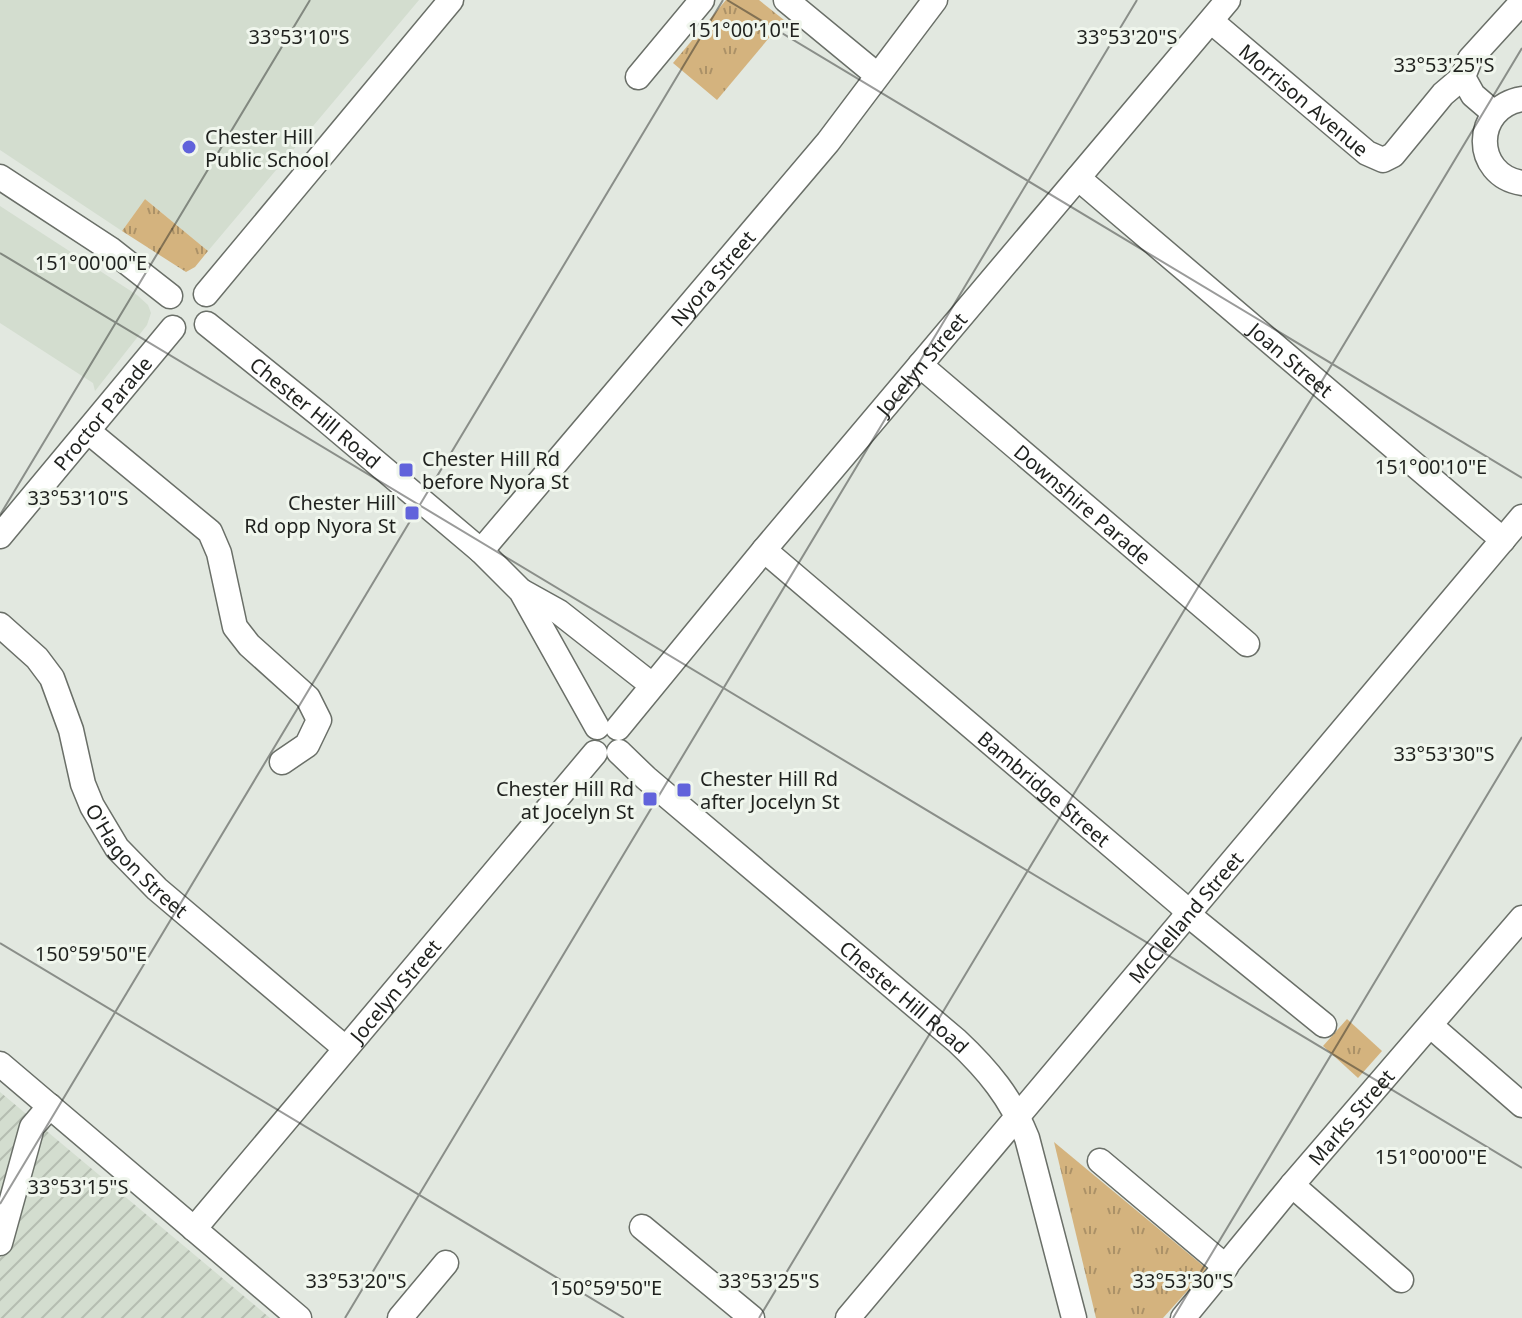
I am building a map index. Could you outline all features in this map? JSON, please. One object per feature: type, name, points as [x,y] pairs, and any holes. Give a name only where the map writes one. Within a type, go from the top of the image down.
[{"type":"street","points":[[206,294],[451,0]]},
{"type":"street","points":[[638,77],[702,0]]},
{"type":"street","points":[[786,0],[877,75]]},
{"type":"street","name":"Nyora Street","points":[[481,551],[828,142],[935,0]]},
{"type":"street","name":"Jocelyn Street","points":[[194,1229],[1228,0]]},
{"type":"street","name":"Morrison Avenue","points":[[1211,21],[1383,160],[1393,155],[1443,94],[1463,77],[1470,59],[1522,2]]},
{"type":"street","points":[[1463,77],[1473,95],[1494,113]]},
{"type":"street","points":[[1522,99],[1509,102],[1494,113],[1485,130],[1484,149],[1498,173],[1522,183]]},
{"type":"street","points":[[0,177],[110,249],[170,296]]},
{"type":"street","name":"Joan Street","points":[[1078,178],[1503,540]]},
{"type":"street","points":[[184,287],[192,287],[206,294],[212,306],[207,324],[201,330],[188,334],[173,328],[165,310],[170,296],[184,287]]},
{"type":"street","name":"Chester Hill Road","points":[[207,324],[481,551],[521,591],[607,740],[646,778],[957,1041],[993,1077],[1018,1115],[1034,1162],[1074,1318]]},
{"type":"street","name":"Proctor Parade","points":[[0,536],[173,328]]},
{"type":"street","name":"Downshire Parade","points":[[920,365],[1247,644]]},
{"type":"street","points":[[89,432],[210,532],[219,553],[235,627],[249,645],[308,698],[319,720],[307,745],[282,762]]},
{"type":"street","name":"McClelland Street","points":[[848,1318],[1522,517]]},
{"type":"street","name":"Bambridge Street","points":[[764,550],[1188,913],[1324,1025]]},
{"type":"street","points":[[521,591],[559,612],[652,685]]},
{"type":"street","name":"O'Hagon Street","points":[[0,625],[37,658],[52,678],[63,702],[88,795],[117,848],[157,889],[345,1048]]},
{"type":"street","name":"Marks Street","points":[[1183,1318],[1292,1185],[1522,918]]},
{"type":"street","points":[[1431,1026],[1522,1105]]},
{"type":"street","points":[[0,1064],[299,1318]]},
{"type":"street","points":[[0,1243],[32,1127],[50,1106]]},
{"type":"street","points":[[1100,1161],[1226,1267]]},
{"type":"street","points":[[1292,1185],[1401,1280]]},
{"type":"street","points":[[642,1227],[752,1318]]},
{"type":"street","points":[[400,1318],[446,1263]]},
{"type":"shaded area","name":"Chester Hill Public School","points":[[0,0],[419,0],[208,251],[145,199],[122,231],[0,150]]},
{"type":"shaded area","points":[[0,206],[148,305],[151,313],[147,325],[95,391],[93,383],[0,323]]},
{"type":"shaded area","points":[[0,1092],[270,1318],[0,1318]]},
{"type":"green space","points":[[726,0],[759,0],[784,20],[717,100],[673,63]]},
{"type":"green space","points":[[145,199],[208,251],[195,267],[186,272],[122,231]]},
{"type":"green space","points":[[1347,1019],[1382,1051],[1358,1078],[1323,1046]]},
{"type":"green space","points":[[1054,1142],[1207,1269],[1163,1318],[1096,1318]]},
{"type":"place","name":"Chester Hill Public School","points":[[189,147]]},
{"type":"place","name":"Chester Hill Rd before Nyora St","points":[[406,470]]},
{"type":"place","name":"Chester Hill Rd opp Nyora St","points":[[412,513]]},
{"type":"place","name":"Chester Hill Rd after Jocelyn St","points":[[684,790]]},
{"type":"place","name":"Chester Hill Rd at Jocelyn St","points":[[650,799]]}]
